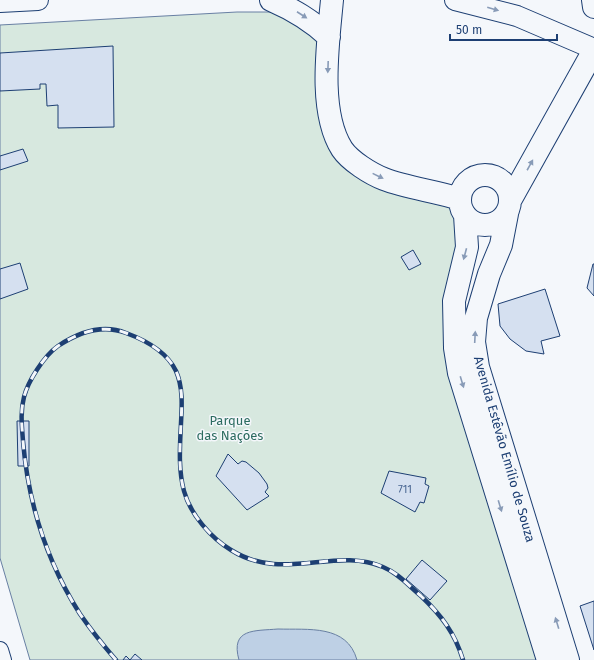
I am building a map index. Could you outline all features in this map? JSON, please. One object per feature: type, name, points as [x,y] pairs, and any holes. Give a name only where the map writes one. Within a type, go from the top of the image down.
[{"type":"highway","points":[[271,0],[303,15],[314,22],[329,37]]},
{"type":"highway","points":[[332,0],[329,37],[328,108],[331,126],[343,150],[365,170],[385,179],[463,207],[478,224],[494,224],[509,206],[504,184],[490,175],[473,178],[466,184],[463,207]]},
{"type":"highway","points":[[593,0],[594,7]]},
{"type":"highway","name":"Avenida Estêvão Emílio de Souza","points":[[568,660],[478,367],[474,342],[476,318],[489,274],[501,245],[509,206],[594,50]]},
{"type":"highway","name":"Avenida Estêvão Emílio de Souza","points":[[463,207],[467,247],[454,301],[455,348],[459,373],[548,660]]},
{"type":"main road","points":[[0,2],[38,0]]},
{"type":"main road","points":[[455,0],[517,16],[594,50]]},
{"type":"street","points":[[0,650],[3,660]]},
{"type":"green space","name":"Parque das Nações","points":[[237,12],[285,12],[321,35],[339,154],[438,196],[463,214],[447,291],[545,660],[30,660],[0,558],[0,25]]},
{"type":"water","points":[[278,629],[325,631],[336,635],[345,640],[352,648],[357,660],[239,660],[237,650],[238,642],[246,633]]},
{"type":"building","points":[[113,46],[114,127],[58,128],[58,105],[47,106],[46,84],[40,84],[40,89],[0,91],[0,53]]},
{"type":"building","points":[[23,149],[28,161],[0,170],[0,156]]},
{"type":"building","points":[[413,250],[421,264],[409,270],[401,257]]},
{"type":"building","points":[[20,263],[28,289],[0,299],[0,269]]},
{"type":"building","points":[[594,264],[594,296],[587,288]]},
{"type":"building","points":[[545,289],[560,336],[541,341],[544,354],[526,351],[510,339],[500,326],[498,304]]},
{"type":"building","points":[[17,421],[29,421],[29,466],[18,466]]},
{"type":"building","points":[[228,454],[238,464],[242,461],[246,462],[259,473],[267,484],[268,488],[265,492],[269,496],[247,510],[216,476]]},
{"type":"building","points":[[389,471],[426,478],[425,484],[429,486],[424,503],[420,502],[415,512],[381,493]]},
{"type":"building","points":[[422,560],[447,581],[430,600],[406,579]]},
{"type":"building","points":[[594,601],[594,650],[580,606]]},
{"type":"building","points":[[135,654],[142,660],[130,660]]},
{"type":"building","points":[[126,656],[130,660],[123,660]]},
{"type":"railway","points":[[116,660],[80,614],[68,594],[49,552],[41,531],[29,486],[22,425],[22,408],[26,391],[37,369],[47,356],[66,341],[83,333],[100,329],[117,330],[148,343],[161,352],[176,371],[182,396],[180,440],[182,483],[187,500],[196,517],[216,539],[231,550],[250,559],[270,564],[346,560],[365,562],[383,567],[398,576],[435,610],[456,641],[463,660]]}]
